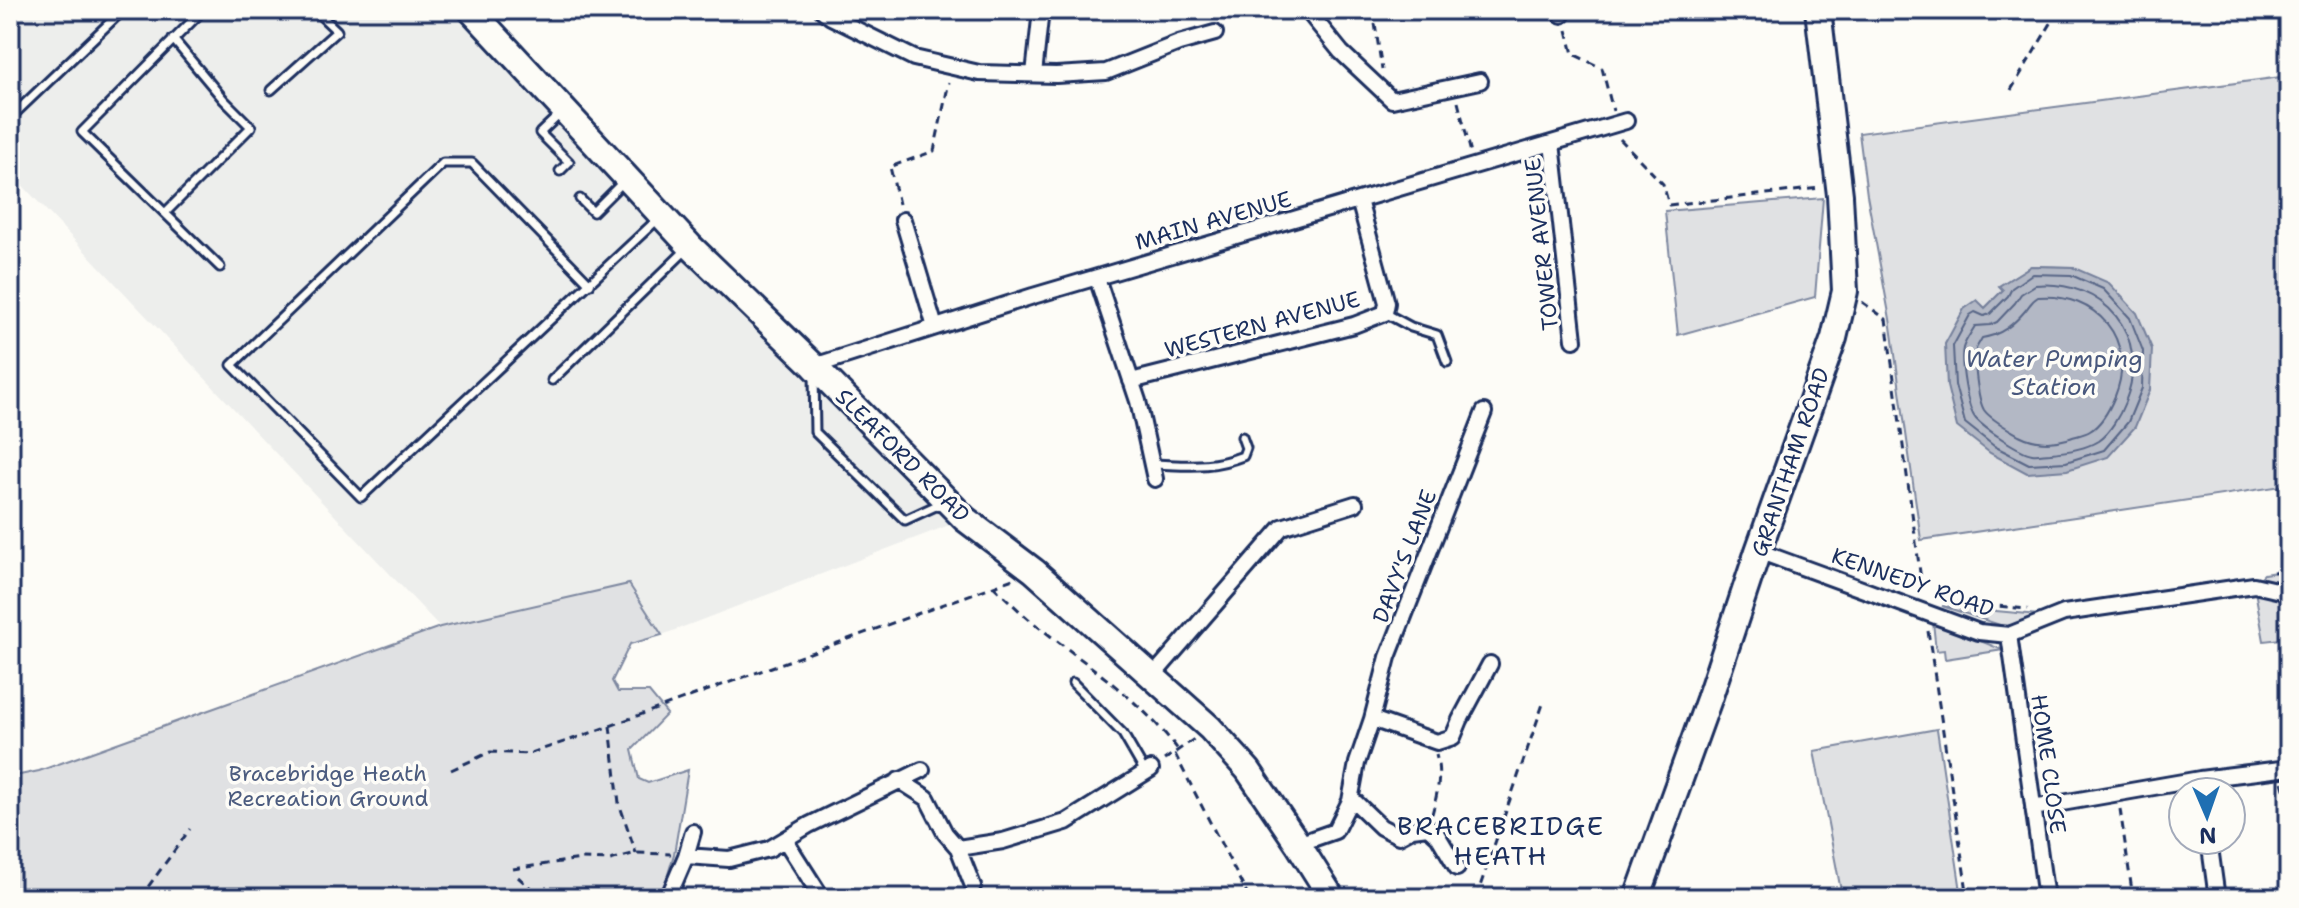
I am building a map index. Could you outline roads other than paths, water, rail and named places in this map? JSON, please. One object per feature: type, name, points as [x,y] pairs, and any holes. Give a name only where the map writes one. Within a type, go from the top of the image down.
[{"type":"main road","name":"SLEAFORD ROAD","points":[[471,10],[690,246],[965,519],[1034,571],[1210,728],[1248,770],[1332,898]]},
{"type":"main road","name":"GRANTHAM ROAD","points":[[1637,898],[1834,338],[1845,291],[1839,187],[1818,10]]},
{"type":"street","points":[[822,10],[914,58],[979,73],[1056,75],[1106,72],[1179,43],[1215,33]]},
{"type":"street","points":[[1034,74],[1041,10]]},
{"type":"street","points":[[1307,10],[1341,52],[1392,100],[1480,81]]},
{"type":"street","name":"MAIN AVENUE","points":[[814,366],[1097,278],[1617,124]]},
{"type":"street","name":"TOWER AVENUE","points":[[1552,143],[1574,340]]},
{"type":"street","name":"WESTERN AVENUE","points":[[1131,381],[1354,325],[1385,313],[1387,303],[1359,200]]},
{"type":"street","points":[[903,220],[935,327]]},
{"type":"street","points":[[1097,278],[1131,381],[1154,471]]},
{"type":"street","name":"DAVY'S LANE","points":[[1298,844],[1335,831],[1351,798],[1357,763],[1388,657],[1484,412]]},
{"type":"street","points":[[1152,677],[1282,527],[1355,504]]},
{"type":"street","name":"KENNEDY ROAD","points":[[1758,551],[1979,632],[2009,635],[2064,613],[2254,585],[2289,593]]},
{"type":"street","name":"HOME CLOSE","points":[[2009,635],[2046,898]]},
{"type":"street","points":[[1372,719],[1437,742],[1453,737],[1490,664]]},
{"type":"street","points":[[2247,776],[2283,768]]},
{"type":"street","points":[[680,855],[729,859],[769,849],[809,825],[922,770]]},
{"type":"street","points":[[958,848],[1003,841],[1066,822],[1148,770]]},
{"type":"street","points":[[899,780],[927,798],[945,833],[958,848],[973,886]]},
{"type":"street","points":[[2033,808],[2118,793],[2167,789]]},
{"type":"street","points":[[1351,798],[1381,827],[1399,836],[1412,829],[1429,828],[1438,836],[1457,868]]},
{"type":"street","points":[[668,898],[680,855],[693,832]]},
{"type":"street","points":[[785,840],[822,898]]},
{"type":"street","points":[[2211,856],[2217,898]]},
{"type":"lane","points":[[10,118],[123,10]]},
{"type":"lane","points":[[203,10],[82,132],[220,267]]},
{"type":"lane","points":[[271,90],[337,31],[315,10]]},
{"type":"lane","points":[[165,213],[251,127],[173,39]]},
{"type":"lane","points":[[560,171],[569,162],[540,133],[564,110]]},
{"type":"lane","points":[[590,284],[472,163],[443,163],[232,365],[361,497],[590,284],[661,215]]},
{"type":"lane","points":[[580,199],[593,212],[627,179]]},
{"type":"lane","points":[[552,380],[690,246]]},
{"type":"lane","points":[[1385,313],[1411,327],[1437,335],[1447,362]]},
{"type":"lane","points":[[814,366],[815,432],[905,520],[947,500]]},
{"type":"lane","points":[[1154,471],[1204,467],[1243,456],[1246,448],[1242,437]]},
{"type":"lane","points":[[1073,683],[1123,734],[1148,770]]},
{"type":"water","name":"Water Pumping Station","points":[[2031,266],[2072,267],[2109,283],[2137,313],[2152,349],[2150,390],[2135,427],[2108,457],[2067,470],[2027,473],[1990,453],[1957,427],[1947,386],[1945,344],[1964,309],[1977,300],[1985,308],[2003,290],[1999,286]]},
{"type":"district","name":"BRACEBRIDGE HEATH","points":[[1501,841]]},
{"type":"park label","name":"Bracebridge Heath Recreation Ground","points":[[328,786]]}]
